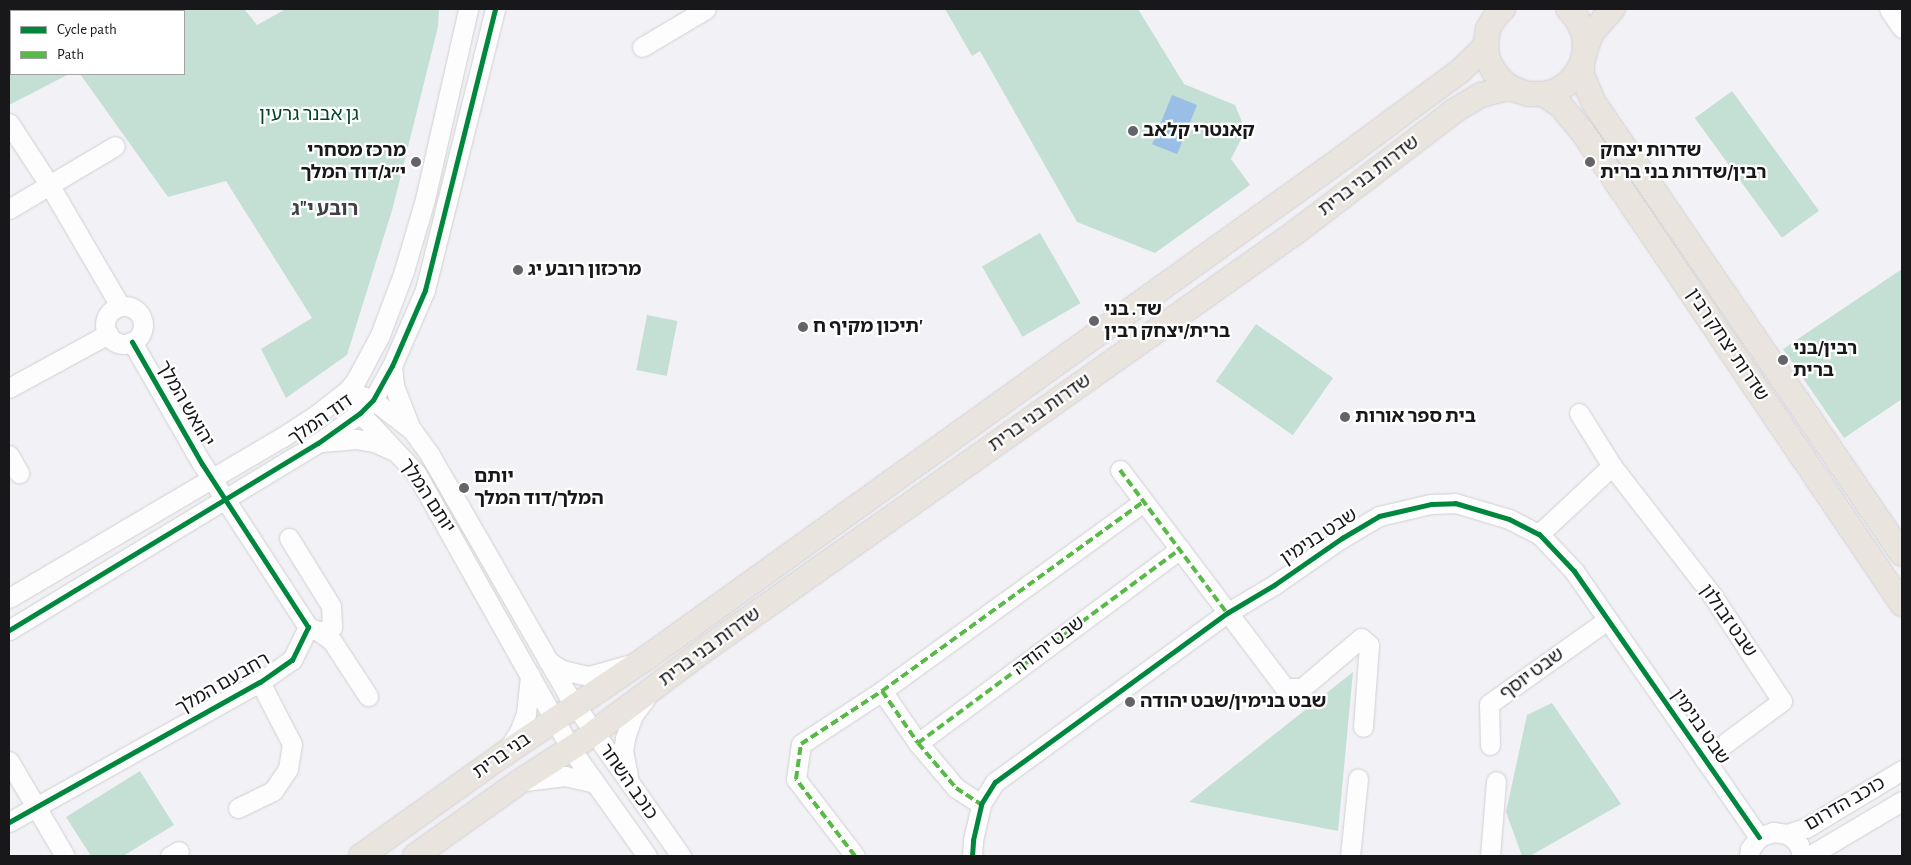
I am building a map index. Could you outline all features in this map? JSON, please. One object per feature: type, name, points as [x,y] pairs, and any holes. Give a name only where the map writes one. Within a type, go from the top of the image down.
[{"type":"main road","name":"שדרות בני ברית","points":[[646,659],[1445,83],[1471,62],[1487,27],[1503,9]]},
{"type":"main road","name":"שדרות יצחק רבין","points":[[1568,9],[1577,19],[1584,34],[1582,76],[1594,103],[1902,554]]},
{"type":"main road","points":[[1487,27],[1488,57],[1493,70],[1502,81],[1513,89],[1528,94],[1543,94],[1556,91],[1567,84],[1576,74],[1592,32],[1613,9]]},
{"type":"main road","name":"שדרות בני ברית","points":[[571,749],[707,648],[1296,232],[1454,111],[1480,95],[1503,89],[1513,89]]},
{"type":"main road","name":"שדרות יצחק רבין","points":[[1543,94],[1560,105],[1582,131],[1902,604]]},
{"type":"main road","name":"בני ברית","points":[[361,856],[504,754],[646,659]]},
{"type":"main road","name":"בני ברית","points":[[415,856],[519,782],[571,749]]},
{"type":"street","name":"דוד המלך","points":[[9,598],[212,481],[316,415],[348,390],[361,374],[380,335],[404,271],[425,199],[468,9]]},
{"type":"street","name":"דוד המלך","points":[[9,630],[318,443],[360,413],[373,400],[392,366],[425,290],[495,9]]},
{"type":"street","points":[[642,47],[706,9]]},
{"type":"street","points":[[1889,9],[1902,28]]},
{"type":"street","points":[[9,123],[50,186],[120,306]]},
{"type":"street","points":[[9,209],[115,146]]},
{"type":"street","points":[[120,306],[131,307],[141,316],[143,322],[141,333],[132,342],[118,342],[108,334],[107,317],[114,309],[120,306]]},
{"type":"street","points":[[9,388],[108,334]]},
{"type":"street","name":"יהואש המלך","points":[[132,342],[212,481]]},
{"type":"street","points":[[392,366],[397,398],[412,430]]},
{"type":"street","name":"יותם המלך","points":[[348,390],[373,400],[412,430],[449,485],[576,707]]},
{"type":"street","name":"יותם המלך","points":[[348,390],[360,413],[416,473],[571,749]]},
{"type":"street","name":"שבט זבולון","points":[[1579,413],[1612,466],[1712,594],[1782,701],[1704,759]]},
{"type":"street","points":[[318,443],[356,439],[374,442],[399,453]]},
{"type":"street","points":[[9,455],[18,473]]},
{"type":"street","points":[[1539,534],[1612,466]]},
{"type":"street","points":[[1120,470],[1227,613],[1286,688],[1302,688],[1361,638],[1369,645],[1363,726]]},
{"type":"street","points":[[212,481],[314,630],[332,641],[368,696]]},
{"type":"street","points":[[855,856],[796,779],[801,744],[882,691],[1143,502]]},
{"type":"street","name":"שבט בנימין","points":[[972,856],[973,840],[981,804],[995,782],[1227,613],[1379,516],[1431,504],[1455,503],[1509,519],[1539,534],[1574,571],[1759,837]]},
{"type":"street","name":"רחבעם המלך","points":[[9,822],[260,682],[292,660],[314,630],[332,627],[331,606],[289,538]]},
{"type":"street","name":"שבט יהודה","points":[[918,743],[1180,550]]},
{"type":"street","name":"שבט יוסף","points":[[1490,745],[1489,704],[1607,620]]},
{"type":"street","points":[[548,661],[562,670],[588,676],[646,659]]},
{"type":"street","points":[[504,754],[519,732],[526,714],[530,675]]},
{"type":"street","points":[[238,808],[273,791],[288,769],[292,744],[260,682]]},
{"type":"street","points":[[629,782],[623,751],[628,724],[651,690]]},
{"type":"street","points":[[882,691],[918,743],[956,788],[981,804]]},
{"type":"street","name":"כוכב השחר","points":[[576,707],[681,856]]},
{"type":"street","name":"כוכב השחר","points":[[571,749],[646,856]]},
{"type":"street","points":[[9,761],[65,856]]},
{"type":"street","name":"כוכב הדרום","points":[[1759,837],[1773,832],[1787,834],[1806,828],[1902,770]]},
{"type":"street","points":[[519,782],[543,777],[564,776],[595,783]]},
{"type":"street","points":[[1350,856],[1358,778]]},
{"type":"street","points":[[1490,856],[1496,781]]},
{"type":"street","name":"כוכב הדרום","points":[[1809,856],[1902,801]]},
{"type":"street","points":[[1787,834],[1799,845],[1802,856]]},
{"type":"street","points":[[1749,856],[1754,842],[1759,837]]},
{"type":"green space","name":"גן אבנר גרעין","points":[[9,9],[244,9],[257,25],[286,9],[439,9],[438,27],[393,207],[347,355],[286,398],[261,349],[312,318],[226,181],[168,197],[81,75],[185,75],[185,10],[10,10],[10,75],[67,75],[9,105]]},
{"type":"green space","name":"קאנטרי קלאב","points":[[945,9],[1138,9],[1184,84],[1235,105],[1242,122],[1241,139],[1231,159],[1250,185],[1155,253],[1077,222],[980,51],[972,56]]},
{"type":"green space","points":[[1732,91],[1819,211],[1782,238],[1695,118]]},
{"type":"green space","points":[[1040,233],[1080,303],[1022,337],[982,267]]},
{"type":"green space","points":[[1902,269],[1902,399],[1844,438],[1783,349]]},
{"type":"green space","points":[[647,315],[677,321],[667,376],[636,370]]},
{"type":"green space","points":[[1256,324],[1333,378],[1293,435],[1216,381]]},
{"type":"green space","points":[[1353,672],[1338,831],[1189,802]]},
{"type":"green space","points":[[1552,703],[1621,804],[1530,856],[1522,856],[1506,812],[1527,715]]},
{"type":"green space","points":[[140,771],[174,825],[123,856],[91,856],[66,817]]},
{"type":"water","points":[[1172,95],[1197,105],[1177,154],[1152,144]]},
{"type":"marked path","points":[[1120,470],[1227,613]]},
{"type":"marked path","points":[[855,856],[796,779],[801,744],[882,691],[1143,502]]},
{"type":"marked path","points":[[918,743],[1180,549]]},
{"type":"marked path","points":[[882,691],[918,743],[956,788],[981,804]]},
{"type":"cycle path","points":[[9,630],[318,443],[360,413],[373,400],[392,366],[425,290],[495,9]]},
{"type":"cycle path","points":[[9,822],[260,682],[292,660],[308,627],[202,464],[132,342]]},
{"type":"cycle path","points":[[972,856],[973,840],[981,804],[995,782],[1227,613],[1274,585],[1342,538],[1379,516],[1431,504],[1455,503],[1509,519],[1539,534],[1574,571],[1759,837]]},
{"type":"place","name":"קאנטרי קלאב","points":[[1133,131]]},
{"type":"place","name":"מרכז מסחרי י״ג/דוד המלך","points":[[416,162]]},
{"type":"place","name":"שדרות יצחק רבין/שדרות בני ברית","points":[[1590,162]]},
{"type":"place","name":"מרכזון רובע יג","points":[[518,270]]},
{"type":"place","name":"שד. בני ברית/יצחק רבין","points":[[1094,321]]},
{"type":"place","name":"תיכון מקיף ח'","points":[[803,327]]},
{"type":"place","name":"רבין/בני ברית","points":[[1783,360]]},
{"type":"place","name":"בית ספר אורות","points":[[1345,417]]},
{"type":"place","name":"יותם המלך/דוד המלך","points":[[464,488]]},
{"type":"place","name":"שבט בנימין/שבט יהודה","points":[[1130,702]]},
{"type":"district","name":"רובע י\"ג","points":[[325,209]]}]
